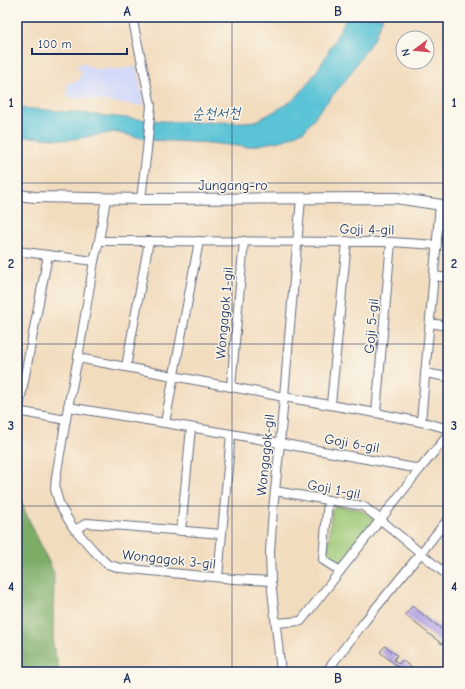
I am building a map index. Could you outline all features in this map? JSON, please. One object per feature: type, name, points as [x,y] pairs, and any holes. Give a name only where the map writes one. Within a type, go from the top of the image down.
[{"type":"main road","name":"Jungang-ro","points":[[17,195],[35,197],[141,199],[396,198],[444,205]]},
{"type":"street","points":[[132,17],[151,105],[141,199]]},
{"type":"street","name":"Wongagok 3-gil","points":[[106,198],[56,477],[55,489],[60,506],[75,530],[107,564],[120,568],[271,582]]},
{"type":"street","name":"Wongagok-gil","points":[[281,672],[271,582],[270,552],[301,198]]},
{"type":"street","points":[[421,422],[436,245],[444,205]]},
{"type":"street","points":[[98,241],[297,241]]},
{"type":"street","points":[[126,367],[150,241]]},
{"type":"street","points":[[165,423],[199,241]]},
{"type":"street","name":"Wongagok 1-gil","points":[[231,386],[244,241]]},
{"type":"street","name":"Goji 4-gil","points":[[297,241],[391,242],[436,245]]},
{"type":"street","points":[[331,404],[347,241]]},
{"type":"street","name":"Goji 5-gil","points":[[376,413],[391,242]]},
{"type":"street","points":[[17,251],[94,261]]},
{"type":"street","points":[[48,255],[18,411],[66,420]]},
{"type":"street","points":[[434,276],[448,278]]},
{"type":"street","points":[[430,322],[448,326]]},
{"type":"street","points":[[78,358],[284,397],[331,404],[432,424],[448,429]]},
{"type":"street","points":[[425,373],[448,377]]},
{"type":"street","name":"Goji 6-gil","points":[[68,407],[231,434],[420,469]]},
{"type":"street","points":[[181,531],[191,428]]},
{"type":"street","points":[[218,577],[231,434]]},
{"type":"street","points":[[276,623],[301,621],[448,435]]},
{"type":"street","name":"Goji 1-gil","points":[[275,491],[363,506],[448,576]]},
{"type":"street","points":[[328,500],[323,560],[340,571]]},
{"type":"street","points":[[326,672],[365,621],[448,519]]},
{"type":"street","points":[[75,530],[87,523],[222,534]]},
{"type":"shaded area","points":[[82,63],[95,69],[136,67],[145,106],[67,97],[67,83],[78,81],[82,71],[76,67]]},
{"type":"green space","points":[[17,488],[24,509],[54,573],[53,646],[60,672],[17,672]]},
{"type":"green space","points":[[336,506],[361,510],[373,519],[373,525],[339,567],[327,557],[332,510]]},
{"type":"water","points":[[347,17],[383,17],[374,38],[345,81],[305,130],[284,140],[247,147],[210,143],[151,140],[114,132],[68,140],[17,136],[17,108],[164,121],[256,121],[291,102],[301,92],[323,61]]},
{"type":"building","points":[[448,217],[448,241],[443,240]]},
{"type":"building","points":[[412,606],[447,633],[444,637],[446,639],[442,644],[405,615]]},
{"type":"building","points":[[385,646],[397,655],[394,660],[399,664],[402,660],[412,668],[408,672],[404,672],[380,652]]},
{"type":"water label","name":"순천서천","points":[[216,113]]}]
